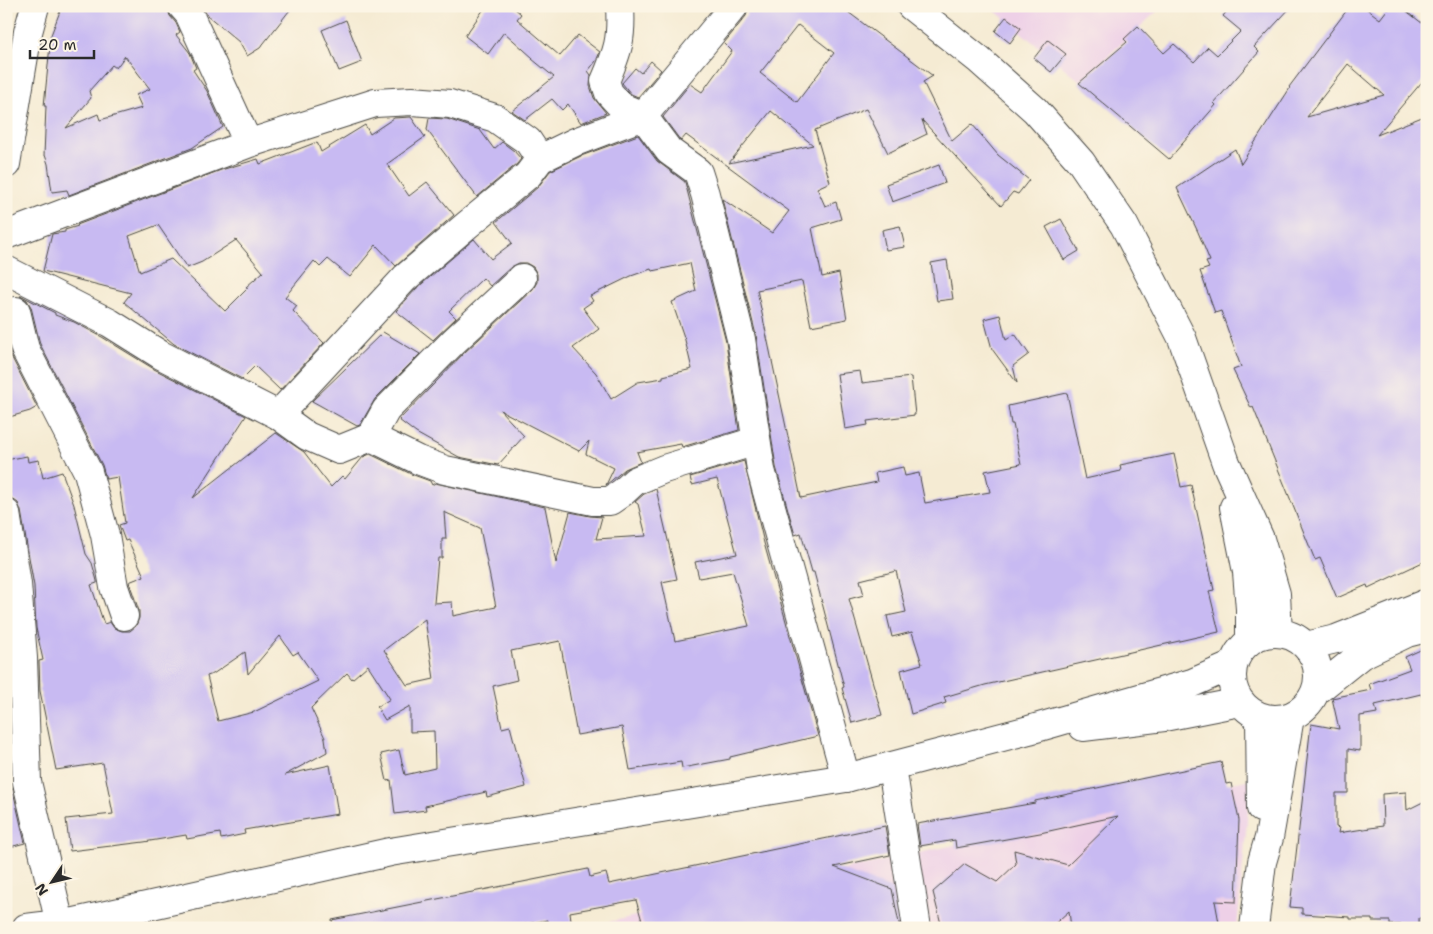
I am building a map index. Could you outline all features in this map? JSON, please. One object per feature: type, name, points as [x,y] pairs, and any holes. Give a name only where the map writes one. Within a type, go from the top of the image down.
[{"type":"street","points":[[6,164],[28,32],[35,6]]},
{"type":"street","points":[[182,6],[189,14],[243,132],[250,143]]},
{"type":"street","points":[[620,6],[622,28],[617,55],[605,81],[609,93],[622,107],[643,116],[669,151],[698,172],[741,339],[761,470],[846,778]]},
{"type":"street","points":[[278,415],[405,278],[528,175],[540,159],[575,142],[643,116],[734,6]]},
{"type":"street","points":[[911,6],[979,60],[1035,110],[1086,170],[1124,224],[1182,338],[1226,463],[1260,539],[1276,594],[1278,633]]},
{"type":"street","points":[[6,235],[250,143],[375,103],[412,101],[450,104],[495,118],[528,141],[540,159]]},
{"type":"street","points":[[6,270],[110,323],[161,355],[278,415],[307,436],[339,450],[371,437],[386,410],[454,341],[522,278]]},
{"type":"street","points":[[6,313],[16,312],[25,349],[88,472],[105,535],[114,587],[124,616]]},
{"type":"street","points":[[371,437],[418,460],[445,470],[593,501],[610,501],[635,480],[664,469],[756,441]]},
{"type":"street","points":[[1226,463],[1247,572],[1250,640]]},
{"type":"street","points":[[6,513],[17,584],[23,658],[28,782],[66,924]]},
{"type":"street","points":[[1306,646],[1336,639],[1427,603]]},
{"type":"street","points":[[1029,730],[1105,725],[1250,709],[1275,719],[1290,717],[1305,707],[1315,692],[1361,655],[1407,633],[1427,628]]},
{"type":"street","points":[[1262,862],[1250,709],[1232,684],[1233,665],[1239,651],[1250,640],[1263,634],[1278,633],[1293,637],[1306,646],[1313,656],[1317,668],[1315,692]]},
{"type":"street","points":[[26,928],[66,924],[390,852],[846,778],[1029,730],[1192,683],[1233,665]]},
{"type":"street","points":[[1254,928],[1262,862],[1269,838],[1290,717]]},
{"type":"street","points":[[892,767],[917,928]]},
{"type":"shaded area","points":[[989,6],[1163,6],[1080,81]]},
{"type":"shaded area","points":[[1251,779],[1237,928],[582,928]]},
{"type":"building","points":[[62,6],[167,6],[170,16],[180,32],[176,35],[190,53],[196,68],[193,70],[207,91],[223,127],[192,148],[69,195],[67,190],[52,192],[48,164],[44,156],[46,106],[44,106],[51,35]],"holes":[[[125,56],[150,89],[136,95],[142,108],[100,120],[98,114],[66,128],[91,98],[89,91],[112,65],[116,68]]]},
{"type":"building","points":[[202,6],[293,6],[260,48],[247,56],[239,42],[207,15]]},
{"type":"building","points":[[486,6],[512,6],[521,14],[517,19],[560,56],[578,35],[600,52],[588,71],[591,75],[590,86],[594,98],[606,113],[581,123],[568,104],[562,110],[552,99],[525,120],[512,111],[554,77],[504,32],[488,54],[465,36]]},
{"type":"building","points":[[749,6],[840,6],[933,76],[923,82],[952,141],[972,124],[998,155],[1029,180],[1018,194],[1013,192],[1001,206],[922,120],[927,134],[888,153],[866,109],[815,130],[830,182],[817,188],[825,206],[836,202],[841,219],[812,228],[822,277],[839,273],[847,319],[811,326],[802,281],[757,290],[801,498],[877,482],[875,473],[903,467],[905,476],[919,473],[925,503],[990,492],[985,471],[1021,464],[1008,406],[1067,393],[1085,479],[1121,471],[1120,465],[1174,454],[1181,487],[1191,485],[1214,590],[1209,591],[1219,632],[985,685],[944,697],[946,703],[911,714],[901,670],[922,664],[912,632],[892,637],[887,616],[906,612],[896,571],[860,580],[864,595],[849,599],[882,715],[852,723],[814,572],[812,572],[801,533],[795,535],[776,467],[756,335],[722,199],[772,233],[789,211],[686,135],[681,141],[663,117],[690,84],[702,92],[732,51],[724,43],[746,16]],"holes":[[[798,25],[834,53],[797,102],[760,73]],[[771,111],[813,145],[729,163]]]},
{"type":"building","points":[[1231,6],[1244,6],[1252,12],[1257,6],[1292,6],[1254,47],[1259,52],[1214,103],[1216,105],[1169,159],[1079,83],[1127,42],[1124,39],[1138,26],[1164,53],[1174,44],[1194,62],[1208,47],[1217,55],[1241,31],[1223,16]]},
{"type":"building","points":[[1350,6],[1363,6],[1380,19],[1390,6],[1400,6],[1427,27],[1427,76],[1377,135],[1427,115],[1427,560],[1368,588],[1367,585],[1337,598],[1320,558],[1315,560],[1253,407],[1251,408],[1233,370],[1241,367],[1221,311],[1215,313],[1200,271],[1209,268],[1206,262],[1210,261],[1177,188],[1235,149],[1241,164],[1289,87]],"holes":[[[1348,64],[1384,95],[1307,117]]]},
{"type":"building","points":[[1006,17],[1021,28],[1010,43],[995,31]]},
{"type":"building","points":[[346,20],[362,62],[339,71],[322,30]]},
{"type":"building","points":[[1048,40],[1066,54],[1051,72],[1034,58]]},
{"type":"building","points":[[651,61],[661,70],[638,97],[631,94],[622,83],[635,68],[641,73]]},
{"type":"building","points":[[411,117],[425,137],[387,164],[409,196],[427,182],[454,215],[396,266],[376,245],[350,277],[328,259],[320,267],[314,261],[285,297],[297,306],[293,311],[324,343],[280,390],[255,366],[242,379],[174,344],[124,302],[131,293],[43,271],[52,234],[65,232],[65,230],[77,225],[221,170],[258,159],[260,164],[317,142],[321,152],[365,125],[370,134],[394,118]],"holes":[[[158,225],[187,268],[202,262],[236,240],[263,272],[246,287],[248,288],[225,311],[171,259],[140,272],[129,236]]]},
{"type":"building","points":[[429,118],[447,119],[480,130],[494,149],[502,142],[521,159],[477,197],[427,130]]},
{"type":"building","points":[[638,135],[657,161],[685,182],[726,342],[739,430],[682,447],[681,444],[637,452],[641,462],[625,469],[606,485],[614,468],[586,454],[589,441],[579,451],[500,410],[524,436],[498,465],[459,457],[416,433],[399,420],[465,352],[533,289],[537,282],[537,274],[533,267],[526,263],[519,263],[511,267],[490,286],[483,278],[449,311],[456,318],[433,340],[396,311],[416,289],[474,239],[491,259],[512,243],[496,222],[538,187],[550,171],[581,156]],"holes":[[[690,263],[696,291],[672,302],[685,340],[692,369],[663,376],[663,378],[638,382],[611,399],[596,373],[573,348],[599,329],[583,308],[593,301],[590,296],[631,276],[651,269],[652,271]]]},
{"type":"building","points":[[939,165],[945,183],[892,202],[886,184]]},
{"type":"building","points":[[1061,219],[1079,251],[1064,260],[1046,227]]},
{"type":"building","points":[[900,226],[905,247],[886,250],[882,230]]},
{"type":"building","points":[[947,260],[953,299],[937,301],[931,263]]},
{"type":"building","points":[[20,296],[55,313],[55,315],[74,322],[154,369],[246,416],[193,498],[276,433],[304,452],[331,487],[342,476],[345,479],[363,457],[370,454],[430,481],[432,485],[435,483],[545,507],[556,563],[570,512],[602,517],[596,539],[646,536],[638,504],[635,502],[644,494],[656,489],[677,579],[662,582],[675,641],[749,626],[733,572],[699,578],[695,562],[737,554],[717,479],[692,485],[690,477],[744,461],[764,543],[818,736],[730,757],[730,759],[682,768],[681,762],[630,770],[622,727],[577,735],[560,641],[511,651],[517,680],[493,686],[502,728],[510,726],[526,787],[487,797],[486,792],[425,806],[426,810],[395,814],[391,780],[387,781],[381,754],[399,750],[405,775],[435,768],[434,731],[410,732],[410,706],[385,720],[377,707],[390,699],[368,665],[352,679],[347,673],[311,708],[325,738],[327,752],[285,775],[330,765],[338,814],[244,830],[245,834],[221,839],[220,833],[187,839],[186,835],[70,851],[66,819],[113,814],[103,763],[56,770],[40,691],[39,661],[43,660],[36,628],[34,586],[21,511],[18,503],[11,498],[6,474],[6,460],[27,456],[28,462],[39,460],[43,478],[62,472],[74,505],[86,554],[92,563],[97,581],[97,583],[91,585],[104,624],[110,622],[114,628],[122,631],[130,631],[136,626],[139,611],[129,582],[144,576],[128,540],[125,541],[119,525],[125,523],[118,477],[106,479],[102,465],[40,344],[31,307],[27,300]],"holes":[[[444,512],[480,528],[496,607],[453,616],[452,602],[434,603],[438,558],[442,558],[442,539],[446,539]],[[425,619],[434,679],[407,685],[384,650]],[[280,636],[293,655],[298,652],[318,681],[254,712],[218,721],[207,676],[213,674],[245,652],[248,674]]]},
{"type":"building","points":[[1000,315],[1006,340],[1015,334],[1029,354],[1013,366],[1017,383],[992,349],[984,319]]},
{"type":"building","points":[[383,332],[420,354],[375,399],[360,425],[357,426],[312,401]]},
{"type":"building","points":[[6,338],[11,356],[37,407],[6,418]]},
{"type":"building","points":[[860,371],[862,383],[911,377],[915,415],[867,421],[868,425],[845,429],[837,374]]},
{"type":"building","points":[[1427,647],[1427,708],[1421,694],[1375,705],[1377,713],[1360,716],[1360,751],[1348,749],[1348,793],[1336,793],[1336,827],[1339,828],[1338,833],[1383,826],[1382,794],[1406,792],[1407,810],[1427,800],[1427,918],[1419,918],[1419,924],[1390,925],[1390,921],[1302,914],[1302,908],[1290,907],[1311,724],[1339,729],[1332,698],[1371,690],[1369,684],[1410,669],[1405,657]]},
{"type":"building","points":[[9,704],[11,760],[6,761],[6,705]]},
{"type":"building","points":[[1221,762],[1226,784],[1231,783],[1239,820],[1236,902],[1215,901],[1220,928],[1071,928],[1069,911],[1050,928],[942,928],[933,892],[965,864],[997,882],[1016,864],[1014,850],[1068,865],[1118,816],[1040,833],[956,848],[955,840],[920,846],[917,824],[1035,803],[1035,801]]},
{"type":"building","points":[[11,782],[25,843],[6,848],[6,783]]},
{"type":"building","points":[[885,826],[890,855],[834,867],[892,889],[900,928],[644,928],[636,900],[570,912],[572,928],[548,928],[547,920],[507,928],[333,928],[332,920],[588,869],[590,877],[606,873],[609,884]]}]
